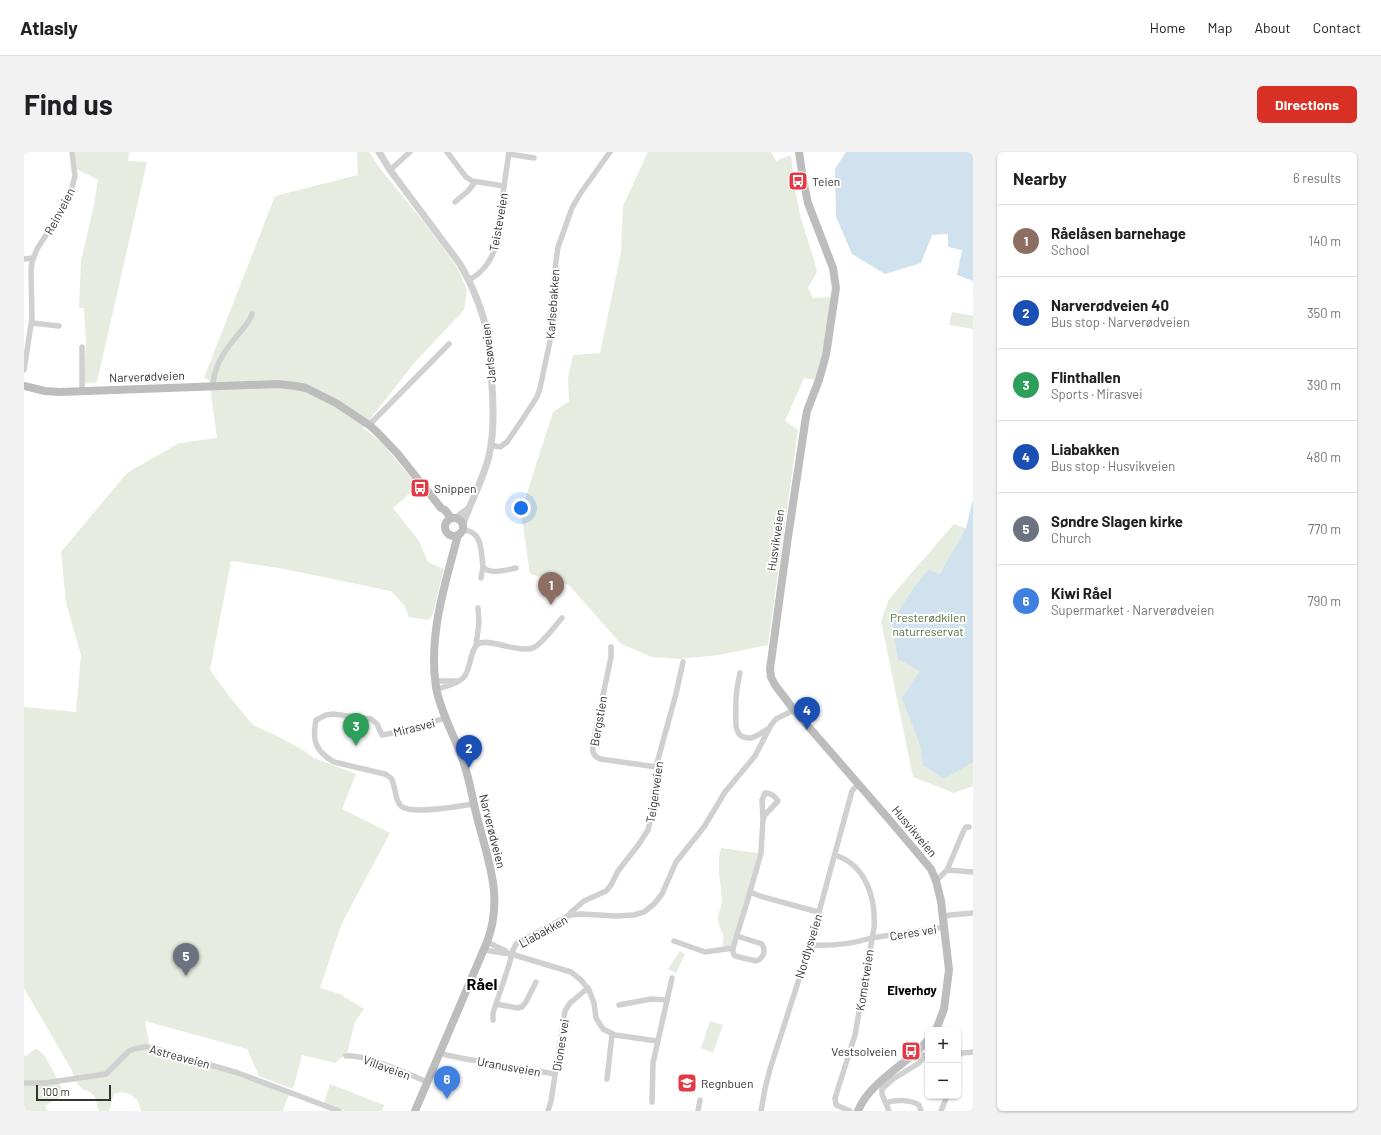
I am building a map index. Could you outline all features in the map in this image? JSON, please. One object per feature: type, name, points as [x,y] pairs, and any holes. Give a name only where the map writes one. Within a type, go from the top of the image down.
[{"type":"main road","name":"Husvikveien","points":[[799,152],[808,203],[833,268],[836,288],[826,356],[807,411],[770,669],[775,685],[794,710],[931,869],[936,881],[949,958],[949,982],[944,1009],[937,1027]]},
{"type":"main road","name":"Narverødveien","points":[[24,386],[45,391],[60,392],[278,384],[306,388],[351,412],[376,431],[397,453],[441,508],[445,510],[451,520],[461,530]]},
{"type":"main road","name":"Narverødveien","points":[[451,520],[445,531],[450,535],[456,536],[461,530]]},
{"type":"main road","name":"Narverødveien","points":[[415,1111],[486,946],[494,918],[495,898],[491,872],[464,763],[445,718],[436,685],[434,664],[440,604],[461,530]]},
{"type":"main road","name":"Narverødveien","points":[[450,535],[455,548]]},
{"type":"main road","points":[[860,1110],[870,1091],[910,1058],[925,1043]]},
{"type":"street","name":"Reinveien","points":[[33,258],[71,191],[75,176],[72,152]]},
{"type":"street","name":"Jarlsøveien","points":[[379,152],[390,170],[453,253],[469,280],[482,309],[489,342],[492,423],[491,445],[481,482],[468,509],[461,530]]},
{"type":"street","points":[[390,170],[410,152]]},
{"type":"street","points":[[447,152],[466,177],[472,181],[504,186]]},
{"type":"street","name":"Karlsebakken","points":[[491,445],[500,447],[507,442],[526,414],[538,392],[546,365],[550,341],[553,283],[558,247],[572,208],[580,194],[610,152]]},
{"type":"street","name":"Teisteveien","points":[[469,280],[484,269],[492,258],[498,238],[509,153],[534,158]]},
{"type":"street","points":[[455,202],[468,191],[475,182]]},
{"type":"street","points":[[24,258],[33,258],[30,270],[32,323],[24,370]]},
{"type":"street","points":[[213,386],[213,379],[217,367],[231,343],[246,327],[252,314]]},
{"type":"street","points":[[32,323],[59,326]]},
{"type":"street","points":[[24,327],[31,329]]},
{"type":"street","points":[[368,425],[449,344]]},
{"type":"street","points":[[82,347],[82,391]]},
{"type":"street","name":"Jarlsøveien","points":[[451,520],[468,509]]},
{"type":"street","name":"Narverødveien","points":[[461,530],[469,530],[477,536],[483,567],[481,578]]},
{"type":"street","points":[[483,567],[485,570],[492,571],[516,568]]},
{"type":"street","points":[[436,685],[459,681],[464,678],[467,673],[476,645],[479,623],[478,608]]},
{"type":"street","points":[[476,645],[484,642],[503,646],[526,648],[534,647],[562,618]]},
{"type":"street","name":"Bergstien","points":[[611,647],[611,657],[593,743],[594,756],[600,759],[657,767]]},
{"type":"street","name":"Teigenveien","points":[[570,915],[570,913],[584,901],[606,891],[618,871],[640,844],[648,830],[654,806],[659,754],[676,694],[683,662]]},
{"type":"street","name":"Liabakken","points":[[740,673],[736,693],[735,725],[738,732],[744,737],[752,738],[768,729]]},
{"type":"street","name":"Liabakken","points":[[486,946],[511,954],[519,943],[570,915],[581,914],[616,916],[634,915],[644,912],[654,904],[662,894],[676,862],[704,826],[725,792],[755,756],[768,729],[776,719],[794,710]]},
{"type":"street","name":"Mirasvei","points":[[445,718],[404,731],[382,735],[377,724],[371,719],[333,714],[326,715],[316,720],[314,735],[316,745],[326,758],[348,766],[385,774],[391,778],[398,802],[400,806],[406,809],[422,811],[474,804]]},
{"type":"street","name":"Nordlysveien","points":[[761,1111],[770,1069],[810,945],[852,790],[858,784]]},
{"type":"street","points":[[737,936],[761,943],[763,945],[764,952],[762,957],[756,961],[735,956],[733,953],[733,948],[761,853],[763,818]]},
{"type":"street","name":"Husvikveien","points":[[936,881],[947,870],[964,830],[968,827]]},
{"type":"street","name":"Kometveien","points":[[835,855],[842,857],[852,864],[868,885],[873,899],[874,915],[874,928],[871,938],[855,1035],[835,1098],[836,1104],[850,1111]]},
{"type":"street","points":[[947,870],[973,872]]},
{"type":"street","points":[[750,892],[818,912]]},
{"type":"street","points":[[943,917],[973,913]]},
{"type":"street","name":"Ceres vei","points":[[810,945],[862,941],[871,938],[944,927]]},
{"type":"street","points":[[674,941],[705,952],[733,948]]},
{"type":"street","points":[[493,1020],[496,1004],[511,954],[571,972],[581,980],[592,995],[597,1022],[603,1029],[612,1034],[658,1042]]},
{"type":"street","points":[[652,1102],[652,1072],[672,978]]},
{"type":"street","points":[[496,1004],[517,1008],[522,1007],[536,982]]},
{"type":"street","name":"Diones vei","points":[[548,1111],[551,1101],[565,1011],[570,1003],[588,988]]},
{"type":"street","points":[[619,1005],[651,999],[667,1000]]},
{"type":"street","points":[[607,1079],[612,1034]]},
{"type":"street","name":"Astreaveien","points":[[24,1083],[45,1083],[106,1074],[129,1051],[145,1047],[230,1070],[339,1111]]},
{"type":"street","name":"Uranusveien","points":[[440,1052],[460,1058],[555,1074]]},
{"type":"street","points":[[961,1054],[973,1052]]},
{"type":"street","name":"Villaveien","points":[[346,1056],[351,1055],[369,1059],[427,1082]]},
{"type":"street","points":[[889,1111],[882,1094],[882,1089],[900,1074],[919,1063],[923,1058],[923,1055]]},
{"type":"street","points":[[941,1111],[946,1099]]},
{"type":"street","points":[[698,1111],[700,1100]]},
{"type":"street","points":[[886,1103],[890,1101],[914,1102],[919,1105],[921,1111]]},
{"type":"green space","points":[[75,152],[129,152],[128,161],[147,162],[97,382],[83,384],[86,345],[84,308],[79,308],[81,261],[94,205],[98,180],[77,169]]},
{"type":"green space","points":[[357,152],[369,152],[381,170],[423,221],[457,267],[467,290],[464,310],[415,362],[363,428],[381,442],[418,486],[393,508],[419,541],[428,562],[444,569],[432,616],[428,620],[409,617],[404,605],[391,591],[279,568],[231,561],[210,670],[253,725],[279,737],[303,750],[314,758],[356,774],[342,809],[390,833],[342,923],[320,988],[340,994],[364,1009],[355,1022],[347,1053],[335,1063],[302,1055],[293,1089],[259,1076],[247,1049],[145,1021],[150,1048],[247,1078],[289,1094],[283,1111],[141,1111],[138,1102],[132,1095],[128,1093],[119,1093],[114,1094],[109,1111],[99,1111],[94,1095],[78,1085],[71,1069],[24,988],[24,707],[76,712],[81,655],[66,603],[61,552],[127,473],[179,443],[217,438],[209,380],[204,378],[275,196],[358,175]]},
{"type":"green space","points":[[648,152],[771,152],[776,161],[791,155],[800,215],[817,272],[808,288],[813,298],[832,297],[821,359],[815,380],[804,378],[785,421],[798,430],[768,645],[719,655],[679,659],[652,657],[621,644],[569,585],[530,574],[521,512],[553,412],[569,401],[568,378],[573,355],[600,353],[621,252],[623,206]]},
{"type":"green space","points":[[952,312],[973,316],[973,329],[949,325]]},
{"type":"green space","name":"Presterødkilen naturreservat","points":[[954,524],[973,531],[973,786],[954,793],[913,777],[881,621],[889,599]]},
{"type":"green space","points":[[350,723],[365,725],[364,733],[349,730]]},
{"type":"green space","points":[[721,848],[758,853],[733,945],[722,947],[723,935],[718,921],[722,900],[719,867]]},
{"type":"green space","points":[[680,951],[685,954],[676,973],[668,969]]},
{"type":"green space","points":[[710,1021],[723,1025],[713,1053],[701,1048]]},
{"type":"green space","points":[[35,1049],[45,1056],[65,1094],[45,1106],[48,1111],[24,1111],[24,1055],[26,1056]]},
{"type":"green space","points":[[330,1084],[384,1105],[382,1111],[345,1111],[324,1103]]},
{"type":"water","points":[[846,152],[973,152],[973,281],[957,275],[962,250],[948,247],[948,234],[932,235],[921,263],[885,274],[852,254],[836,217],[835,169]]},
{"type":"water","name":"Presterødkilen naturreservat","points":[[973,499],[973,762],[944,779],[923,765],[920,745],[902,698],[920,671],[898,659],[892,621],[917,583],[929,570],[940,574],[966,528]]},
{"type":"place","name":"Teien","points":[[798,181]]},
{"type":"place","name":"Snippen","points":[[420,488]]},
{"type":"place","name":"Råelåsen barnehage","points":[[551,605]]},
{"type":"place","name":"Liabakken","points":[[807,730]]},
{"type":"place","name":"Flinthallen","points":[[356,746]]},
{"type":"place","name":"Narverødveien 40","points":[[469,768]]},
{"type":"place","name":"Søndre Slagen kirke","points":[[186,976]]},
{"type":"place","name":"Vestsolveien","points":[[911,1051]]},
{"type":"place","name":"Regnbuen","points":[[687,1083]]},
{"type":"place","name":"Kiwi Råel","points":[[447,1099]]},
{"type":"district","name":"Råel","points":[[482,983]]},
{"type":"district","name":"Elverhøy","points":[[912,990]]}]
